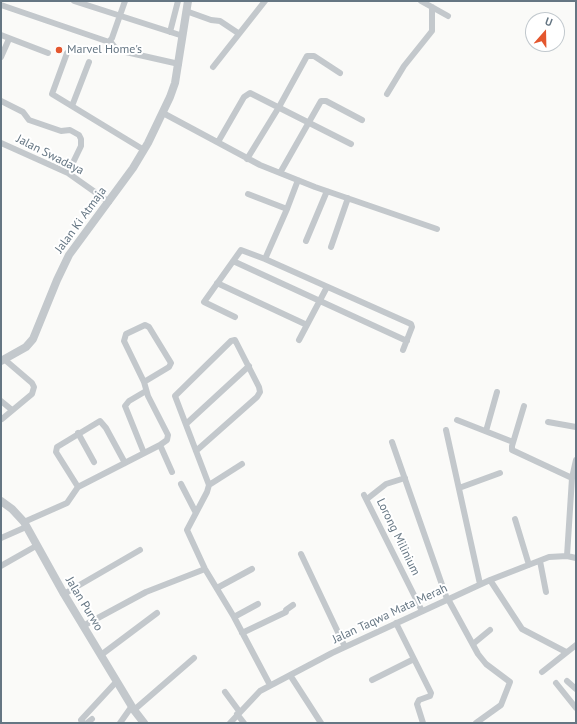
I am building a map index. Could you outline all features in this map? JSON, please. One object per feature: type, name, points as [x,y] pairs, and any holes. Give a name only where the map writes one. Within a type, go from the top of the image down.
[{"type":"street","points":[[74,1],[183,36]]},
{"type":"street","points":[[110,41],[125,1]]},
{"type":"street","points":[[170,32],[178,1]]},
{"type":"street","name":"Jalan Ki Atmaja","points":[[2,360],[26,347],[33,339],[69,255],[109,202],[144,150],[163,113],[175,83],[188,1]]},
{"type":"street","points":[[213,67],[238,33],[265,1]]},
{"type":"street","points":[[424,2],[448,16]]},
{"type":"street","points":[[1,5],[110,41],[117,50],[179,64]]},
{"type":"street","points":[[387,94],[404,66],[432,31],[432,7]]},
{"type":"street","points":[[186,11],[211,20],[220,21],[238,33]]},
{"type":"street","points":[[1,35],[48,53]]},
{"type":"street","points":[[1,57],[9,39]]},
{"type":"street","points":[[67,53],[52,94],[144,150]]},
{"type":"street","points":[[247,158],[279,107],[307,56],[314,56],[340,73]]},
{"type":"street","points":[[72,106],[89,62]]},
{"type":"street","points":[[218,142],[248,94],[255,95],[351,144]]},
{"type":"street","points":[[280,173],[322,100],[329,102],[362,120]]},
{"type":"street","points":[[1,101],[23,112],[29,120],[61,131],[70,130],[79,135],[81,139],[81,146],[68,174]]},
{"type":"street","points":[[163,113],[247,158],[280,173],[437,229]]},
{"type":"street","name":"Jalan Swadaya","points":[[1,143],[68,174],[109,202]]},
{"type":"street","points":[[265,259],[298,180]]},
{"type":"street","points":[[306,241],[327,191]]},
{"type":"street","points":[[248,194],[286,209]]},
{"type":"street","points":[[331,247],[348,198]]},
{"type":"street","points":[[235,317],[204,302],[241,250],[265,259],[411,324],[412,327],[403,350]]},
{"type":"street","points":[[233,261],[406,341]]},
{"type":"street","points":[[217,283],[307,325]]},
{"type":"street","points":[[299,340],[327,287]]},
{"type":"street","points":[[1,538],[67,503],[78,487],[144,454],[167,440],[168,435],[146,391],[144,382],[124,338],[126,334],[145,325],[149,327],[171,363],[169,367],[144,382]]},
{"type":"street","points":[[196,451],[257,397],[259,387],[237,341],[232,341],[175,394],[175,398],[209,485]]},
{"type":"street","points":[[2,360],[32,383],[34,387],[32,394],[2,419]]},
{"type":"street","points":[[186,424],[249,366]]},
{"type":"street","points":[[144,454],[125,406],[129,401],[146,391]]},
{"type":"street","points":[[486,431],[497,392]]},
{"type":"street","points":[[1,401],[12,410]]},
{"type":"street","points":[[524,406],[512,449],[572,478]]},
{"type":"street","points":[[457,420],[513,442]]},
{"type":"street","points":[[78,487],[56,450],[57,446],[101,421],[125,463]]},
{"type":"street","points":[[548,422],[576,428]]},
{"type":"street","points":[[446,430],[480,584]]},
{"type":"street","points":[[78,433],[94,462]]},
{"type":"street","points":[[392,442],[448,599],[486,664],[510,682],[501,706],[478,722]]},
{"type":"street","points":[[160,445],[172,472]]},
{"type":"street","points":[[567,556],[573,520],[572,478],[576,460]]},
{"type":"street","points":[[242,464],[209,485],[187,528],[187,533],[205,569],[234,617],[270,685]]},
{"type":"street","points":[[459,488],[500,473]]},
{"type":"street","name":"Lorong Milinium","points":[[405,478],[386,484],[366,497],[422,611]]},
{"type":"street","points":[[181,484],[196,513]]},
{"type":"street","name":"Jalan Purwo","points":[[1,501],[12,509],[25,525],[83,626],[133,708],[144,723]]},
{"type":"street","points":[[515,519],[529,565]]},
{"type":"street","points":[[1,566],[36,546]]},
{"type":"street","points":[[64,594],[140,550]]},
{"type":"street","points":[[301,554],[345,647]]},
{"type":"street","name":"Jalan Taqwa Mata Merah","points":[[230,723],[256,695],[270,685],[345,647],[490,580],[540,561],[558,556],[576,558]]},
{"type":"street","points":[[540,561],[546,592]]},
{"type":"street","points":[[217,588],[252,568]]},
{"type":"street","points":[[83,626],[146,592],[205,569]]},
{"type":"street","points":[[490,580],[522,629],[566,652]]},
{"type":"street","points":[[234,617],[258,604]]},
{"type":"street","points":[[242,633],[286,612],[286,610],[293,605]]},
{"type":"street","points":[[101,654],[157,613]]},
{"type":"street","points":[[396,623],[431,693],[430,696],[419,700],[416,704],[423,723]]},
{"type":"street","points":[[473,644],[490,630]]},
{"type":"street","points":[[542,672],[566,652],[576,646]]},
{"type":"street","points":[[120,723],[133,708],[194,658]]},
{"type":"street","points":[[372,680],[414,659]]},
{"type":"street","points":[[290,675],[321,723]]},
{"type":"street","points":[[83,723],[81,720],[117,681]]},
{"type":"street","points":[[567,681],[576,689]]},
{"type":"street","points":[[556,684],[576,708]]},
{"type":"street","points":[[225,692],[244,723]]},
{"type":"place","name":"Marvel Home's","points":[[59,50]]}]
